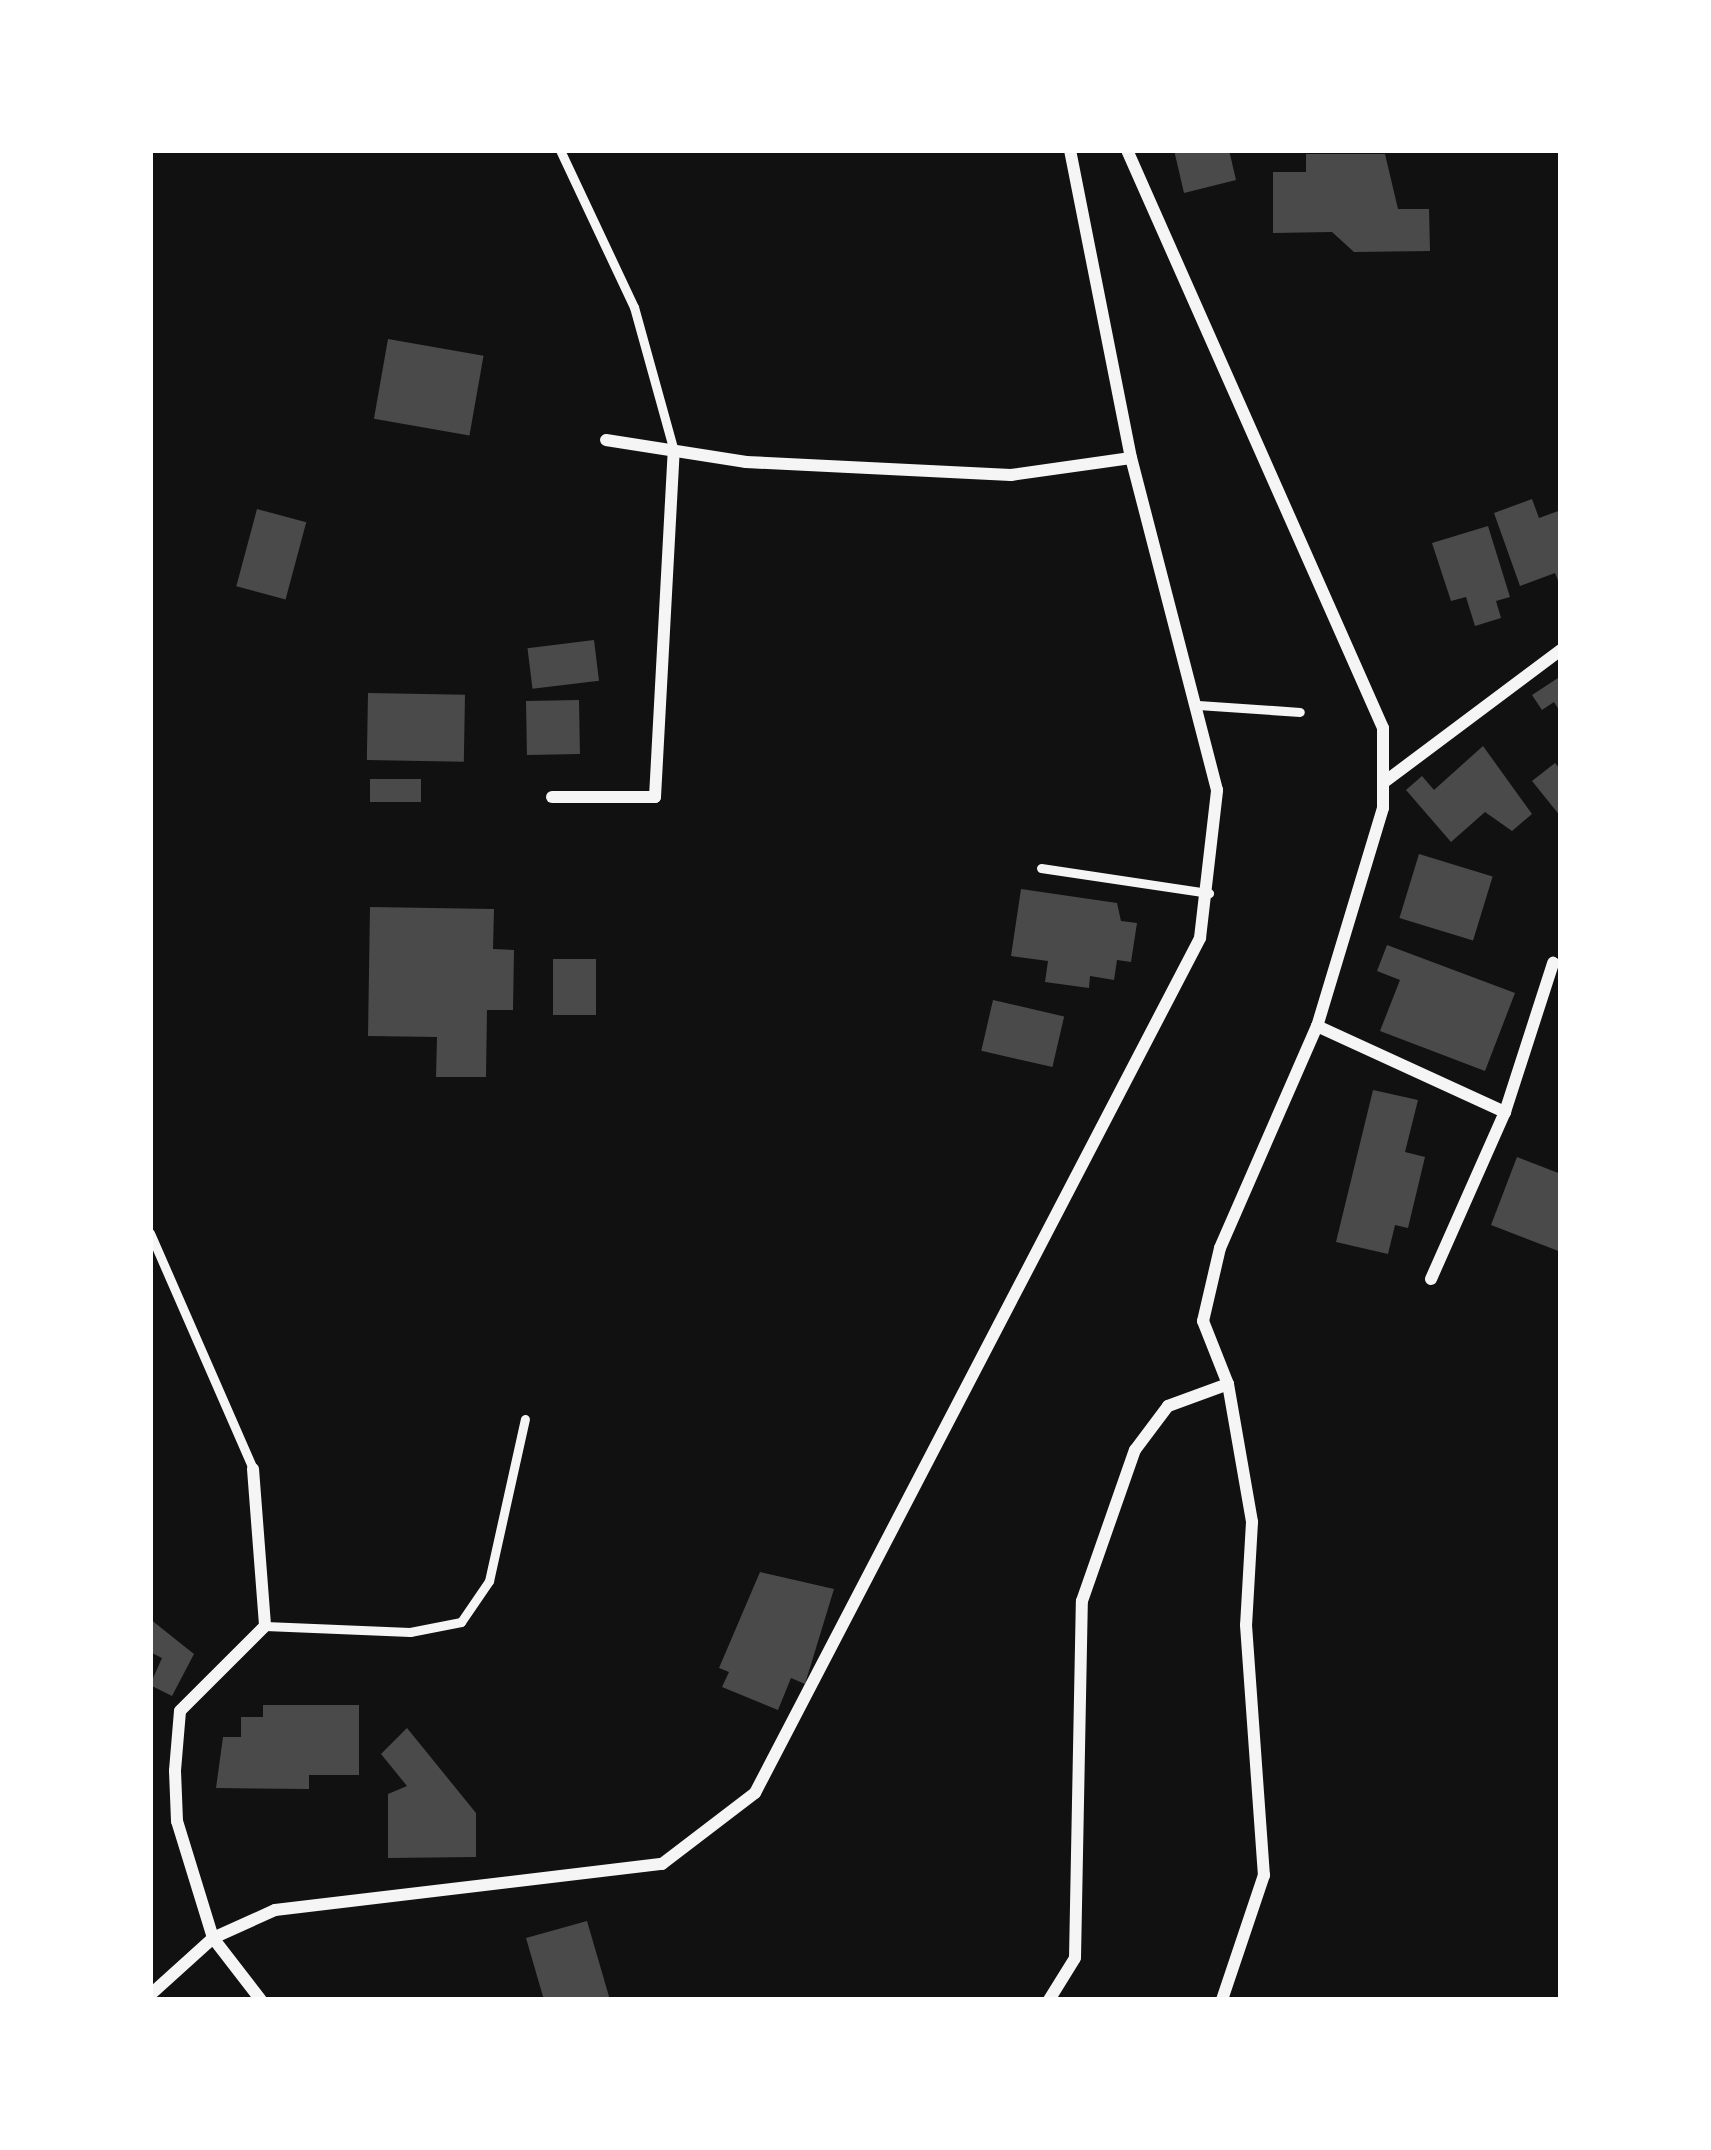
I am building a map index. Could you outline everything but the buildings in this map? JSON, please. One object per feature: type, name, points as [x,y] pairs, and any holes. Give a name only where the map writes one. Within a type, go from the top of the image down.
[{"type":"street","points":[[150,1995],[214,1938],[275,1910],[662,1864],[755,1792],[1200,938],[1209,893],[1217,790],[1131,458],[1070,150]]},
{"type":"street","points":[[1127,150],[1368,677],[1383,783],[1317,1026],[1220,1248],[1203,1321],[1228,1384],[1252,1522],[1246,1624],[1264,1875],[1222,2000]]},
{"type":"street","points":[[607,440],[674,451],[1011,475],[1131,458]]},
{"type":"street","points":[[553,797],[655,797],[674,451]]},
{"type":"street","points":[[1383,783],[1561,650]]},
{"type":"street","points":[[1431,1279],[1554,986],[1553,963]]},
{"type":"street","points":[[1317,1026],[1505,1112]]},
{"type":"street","points":[[1049,2000],[1075,1958],[1082,1601],[1135,1450],[1168,1406],[1228,1384]]},
{"type":"street","points":[[253,1469],[266,1626],[180,1711],[176,1821],[214,1938],[261,2000]]},
{"type":"lane","points":[[560,150],[634,307],[674,451]]},
{"type":"lane","points":[[1198,705],[1300,712]]},
{"type":"lane","points":[[1041,868],[1209,893]]},
{"type":"lane","points":[[150,1233],[253,1469]]},
{"type":"lane","points":[[266,1626],[461,1622],[488,1581],[526,1419]]}]
